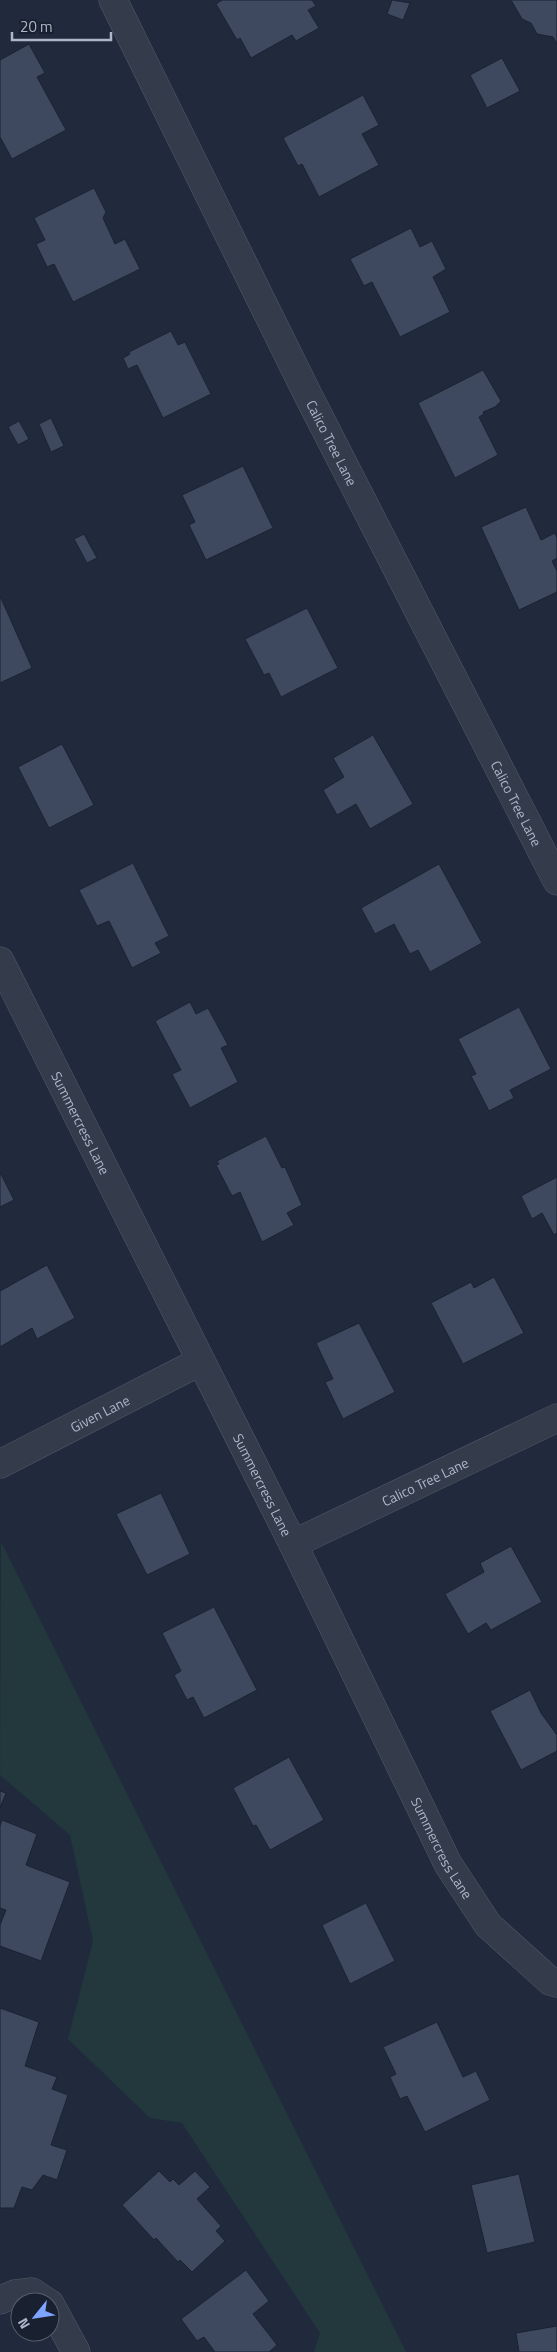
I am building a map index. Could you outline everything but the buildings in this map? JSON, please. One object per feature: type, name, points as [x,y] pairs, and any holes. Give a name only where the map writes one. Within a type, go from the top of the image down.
[{"type":"street","name":"Calico Tree Lane","points":[[113,0],[308,396],[557,882]]},
{"type":"street","name":"Summercress Lane","points":[[0,961],[293,1544],[448,1864],[488,1924],[550,1981],[557,1983]]},
{"type":"street","name":"Given Lane","points":[[0,1464],[201,1361]]},
{"type":"street","name":"Calico Tree Lane","points":[[293,1544],[557,1418]]},
{"type":"street","points":[[60,2323],[76,2352]]},
{"type":"green space","points":[[1,1542],[406,2352],[314,2352],[320,2333],[182,2123],[150,2118],[68,2039],[93,1941],[70,1835],[0,1775]]}]
